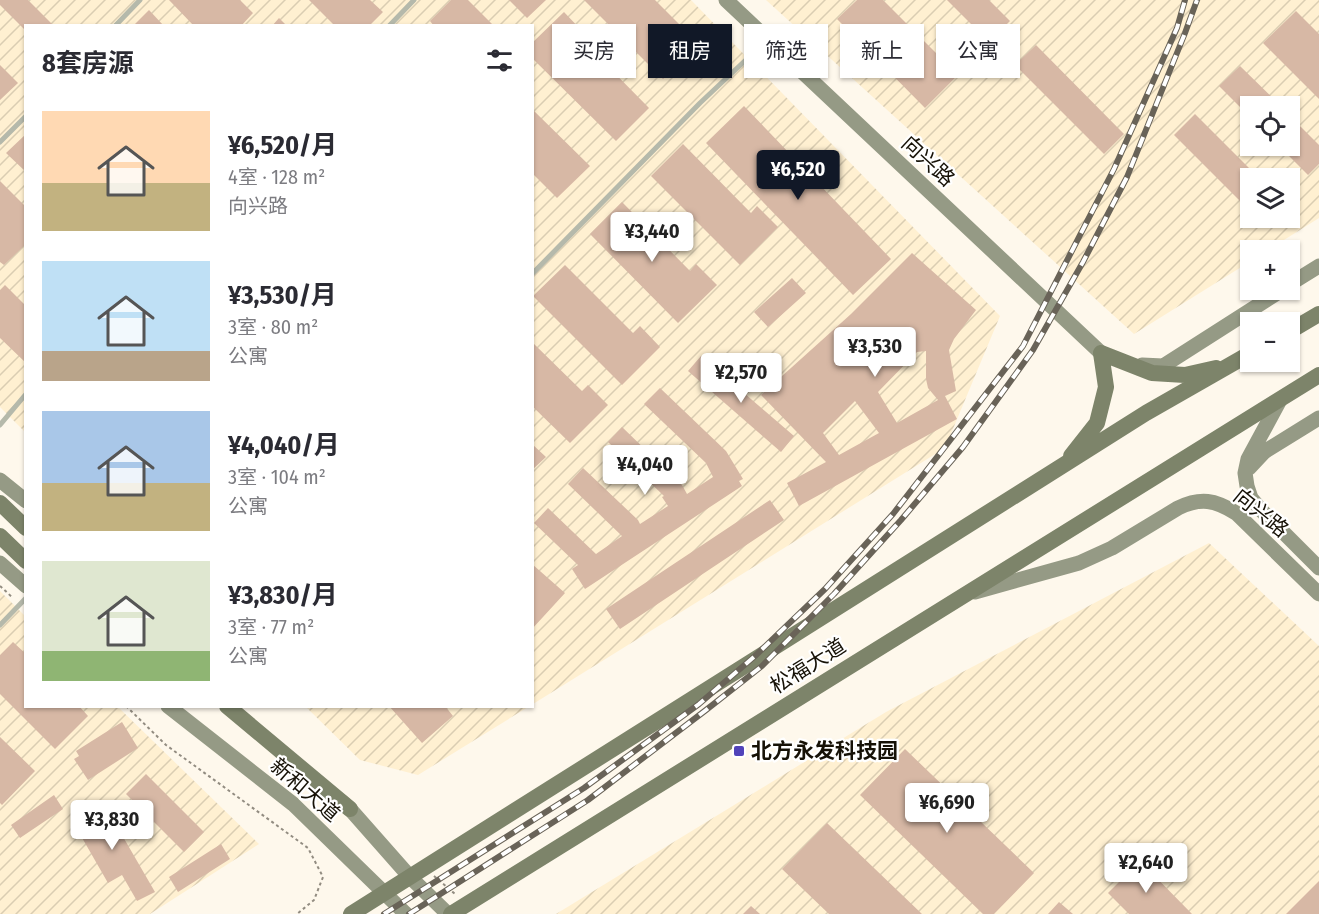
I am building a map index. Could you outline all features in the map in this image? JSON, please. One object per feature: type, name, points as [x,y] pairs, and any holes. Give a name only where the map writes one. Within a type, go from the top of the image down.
[{"type":"main road","name":"向兴路","points":[[726,0],[751,24]]},
{"type":"main road","name":"向兴路","points":[[808,78],[1101,353]]},
{"type":"main road","points":[[1300,278],[1319,266]]},
{"type":"main road","points":[[1128,365],[1163,366],[1266,300]]},
{"type":"main road","points":[[1300,325],[1319,314]]},
{"type":"main road","name":"松福大道","points":[[1101,353],[1152,373],[1185,375],[1231,365]]},
{"type":"main road","name":"松福大道","points":[[1064,465],[1097,423],[1106,387],[1101,353]]},
{"type":"main road","name":"松福大道","points":[[351,914],[1146,413],[1240,360]]},
{"type":"main road","name":"松福大道","points":[[449,914],[1319,375]]},
{"type":"main road","name":"向兴路","points":[[1280,400],[1248,459],[1245,473],[1246,486],[1251,498],[1261,510],[1319,568]]},
{"type":"main road","points":[[1245,473],[1264,452],[1319,418]]},
{"type":"main road","points":[[0,480],[24,499]]},
{"type":"main road","name":"向兴路","points":[[966,594],[1079,563],[1112,549],[1178,508],[1199,501],[1212,501],[1236,513],[1319,594]]},
{"type":"main road","points":[[0,503],[24,526]]},
{"type":"main road","points":[[0,536],[24,559]]},
{"type":"main road","points":[[0,563],[24,584]]},
{"type":"main road","name":"新和大道","points":[[171,708],[293,804],[406,914]]},
{"type":"main road","points":[[188,708],[293,804]]},
{"type":"main road","points":[[229,708],[350,809]]},
{"type":"main road","name":"新和大道","points":[[237,708],[350,809],[410,877],[449,914]]},
{"type":"lane","points":[[117,24],[140,0]]},
{"type":"lane","points":[[391,24],[414,0]]},
{"type":"lane","points":[[534,272],[744,61]]},
{"type":"lane","points":[[0,142],[24,118]]},
{"type":"lane","points":[[0,425],[24,396]]},
{"type":"lane","points":[[0,624],[24,600]]},
{"type":"path","points":[[128,708],[166,744],[308,848],[323,878],[314,900],[297,914]]},
{"type":"path","points":[[425,868],[466,905]]},
{"type":"shaded area","points":[[0,0],[691,0],[714,24],[648,24],[648,78],[732,78],[732,42],[744,54],[744,78],[767,78],[1000,316],[945,448],[534,703],[534,24],[24,24],[24,431],[0,407]]},
{"type":"shaded area","points":[[766,0],[1319,0],[1319,218],[1284,240],[1240,240],[1240,268],[1134,334],[852,78],[924,78],[924,24],[840,24],[840,67],[828,56],[828,24],[792,24]]},
{"type":"shaded area","points":[[1209,543],[1319,646],[1319,914],[556,914],[886,712]]},
{"type":"shaded area","points":[[0,591],[24,615],[24,708],[119,708],[259,844],[150,914],[0,914]]},
{"type":"shaded area","points":[[307,708],[526,708],[418,775],[360,760]]},
{"type":"building","points":[[0,0],[28,0],[52,24],[24,24],[24,29],[0,5]]},
{"type":"building","points":[[169,0],[240,0],[253,13],[243,24],[192,24]]},
{"type":"building","points":[[309,0],[370,0],[383,12],[371,24],[333,24]]},
{"type":"building","points":[[451,0],[468,0],[492,24],[432,24],[430,21]]},
{"type":"building","points":[[509,0],[546,0],[527,18]]},
{"type":"building","points":[[584,0],[655,0],[679,24],[648,24],[648,64],[636,52],[636,24],[608,24]]},
{"type":"building","points":[[857,0],[883,0],[907,24],[842,24],[837,19]]},
{"type":"building","points":[[947,0],[989,0],[1010,21],[1007,24],[971,24]]},
{"type":"building","points":[[149,10],[162,24],[135,24]]},
{"type":"building","points":[[1296,11],[1319,34],[1319,99],[1263,43]]},
{"type":"building","points":[[564,12],[575,24],[552,24],[552,78],[534,60],[534,41]]},
{"type":"building","points":[[279,18],[285,24],[274,24]]},
{"type":"building","points":[[924,41],[936,53],[936,78],[955,78],[925,108],[895,78],[924,78]]},
{"type":"building","points":[[1036,45],[1124,134],[1104,154],[1020,70],[1020,60]]},
{"type":"building","points":[[0,65],[18,83],[0,100]]},
{"type":"building","points":[[1240,66],[1271,96],[1240,96],[1240,107],[1219,86]]},
{"type":"building","points":[[552,78],[619,78],[649,108],[616,141]]},
{"type":"building","points":[[744,106],[891,259],[853,295],[706,143]]},
{"type":"building","points":[[534,111],[590,166],[557,198],[534,175]]},
{"type":"building","points":[[1195,114],[1249,168],[1240,168],[1240,201],[1174,135]]},
{"type":"building","points":[[1300,126],[1319,145],[1319,164],[1308,175],[1289,156],[1300,156]]},
{"type":"building","points":[[24,136],[24,170],[6,153]]},
{"type":"building","points":[[683,144],[751,213],[757,206],[778,227],[740,265],[651,176]]},
{"type":"building","points":[[0,181],[24,205],[24,246],[4,265],[0,262]]},
{"type":"building","points":[[622,202],[690,271],[696,264],[717,285],[678,323],[590,234]]},
{"type":"building","points":[[912,253],[976,310],[954,339],[949,350],[956,391],[945,396],[957,419],[799,506],[787,483],[826,462],[761,395],[851,314]],"holes":[[[926,351],[928,388],[938,400],[897,423],[878,392],[917,352]],[[855,401],[879,433],[839,455],[823,433]]]},
{"type":"building","points":[[565,265],[633,333],[640,326],[660,347],[622,385],[534,295]]},
{"type":"building","points":[[792,278],[806,293],[768,327],[754,312]]},
{"type":"building","points":[[5,285],[24,304],[24,361],[0,338],[0,290]]},
{"type":"building","points":[[534,344],[582,391],[588,385],[608,405],[570,443],[534,408]]},
{"type":"building","points":[[701,356],[794,436],[781,452],[688,371]]},
{"type":"building","points":[[660,388],[726,451],[743,479],[739,481],[742,486],[585,589],[572,569],[578,565],[534,523],[548,508],[596,554],[622,536],[568,484],[583,468],[640,524],[668,506],[662,497],[664,496],[608,442],[622,427],[682,485],[687,494],[713,477],[706,463],[644,404]]},
{"type":"building","points":[[534,446],[546,457],[534,468]]},
{"type":"building","points":[[770,500],[784,520],[620,629],[606,609]]},
{"type":"building","points":[[534,566],[565,593],[534,627]]},
{"type":"building","points":[[13,642],[24,652],[24,708],[81,708],[88,716],[55,749],[0,694],[0,655]]},
{"type":"building","points":[[391,708],[447,708],[453,716],[422,743]]},
{"type":"building","points":[[122,722],[138,748],[88,780],[74,759],[79,756],[76,751]]},
{"type":"building","points":[[0,737],[35,771],[2,805],[0,803]]},
{"type":"building","points":[[905,749],[1034,873],[994,914],[983,914],[860,795]]},
{"type":"building","points":[[146,774],[204,832],[184,852],[126,794]]},
{"type":"building","points":[[54,795],[63,809],[20,838],[11,825]]},
{"type":"building","points":[[104,804],[155,892],[137,901],[122,875],[108,883],[73,822]]},
{"type":"building","points":[[827,823],[922,914],[829,914],[782,869]]},
{"type":"building","points":[[221,844],[230,859],[178,892],[169,877]]},
{"type":"building","points":[[1140,861],[1192,914],[1129,914],[1108,893]]},
{"type":"building","points":[[1319,881],[1319,914],[1286,914]]},
{"type":"building","points":[[1059,902],[1073,914],[1048,914]]},
{"type":"building","points":[[751,906],[760,914],[743,914]]},
{"type":"railway","points":[[384,914],[584,788],[699,704],[755,656],[825,589],[893,514],[1023,346],[1114,169],[1177,28],[1185,0]]},
{"type":"railway","points":[[409,914],[588,800],[762,666],[834,594],[901,520],[963,447],[1033,350],[1083,262],[1127,177],[1197,0]]},
{"type":"place","name":"北方永发科技园","points":[[739,751]]}]
